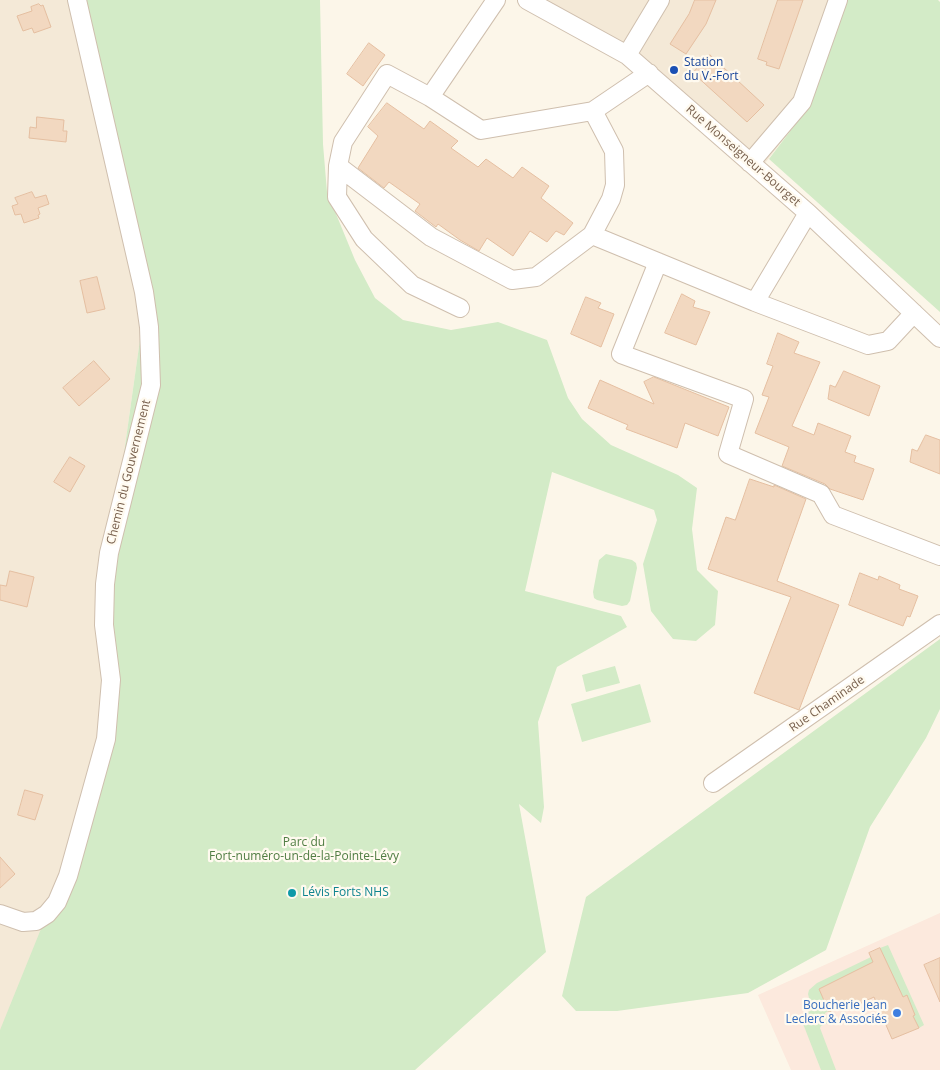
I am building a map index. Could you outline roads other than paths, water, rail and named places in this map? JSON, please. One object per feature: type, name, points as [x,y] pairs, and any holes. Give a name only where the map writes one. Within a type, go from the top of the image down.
[{"type":"street","name":"Chemin du Gouvernement","points":[[0,914],[23,922],[36,921],[47,914],[57,902],[70,867],[106,739],[111,680],[104,625],[104,584],[109,553],[150,385],[149,327],[144,292],[77,0]]},
{"type":"street","points":[[430,97],[496,0]]},
{"type":"street","name":"Rue Monseigneur-Bourget","points":[[526,0],[627,55],[808,213],[940,338]]},
{"type":"street","points":[[627,55],[660,0]]},
{"type":"street","points":[[750,163],[802,102],[838,0]]},
{"type":"street","points":[[460,308],[412,284],[364,239],[337,197],[338,166],[343,142],[387,74],[430,97],[481,130],[593,111],[649,73]]},
{"type":"street","points":[[338,166],[431,237],[512,280],[536,277],[592,235],[611,199],[615,185],[614,151],[593,111]]},
{"type":"street","points":[[755,302],[808,213]]},
{"type":"street","points":[[592,235],[755,302],[868,345],[888,341],[914,314]]},
{"type":"street","points":[[658,262],[621,354],[744,399],[728,454],[821,494],[833,515],[940,556]]},
{"type":"street","name":"Rue Chaminade","points":[[713,784],[940,624]]},
{"type":"place","name":"Station du V.-Fort","points":[[674,70]]},
{"type":"place","name":"Lévis Forts NHS","points":[[292,893]]},
{"type":"place","name":"Boucherie Jean Leclerc & Associés","points":[[897,1013]]},
{"type":"park label","name":"Parc du Fort-numéro-un-de-la-Pointe-Lévy","points":[[304,850]]}]
